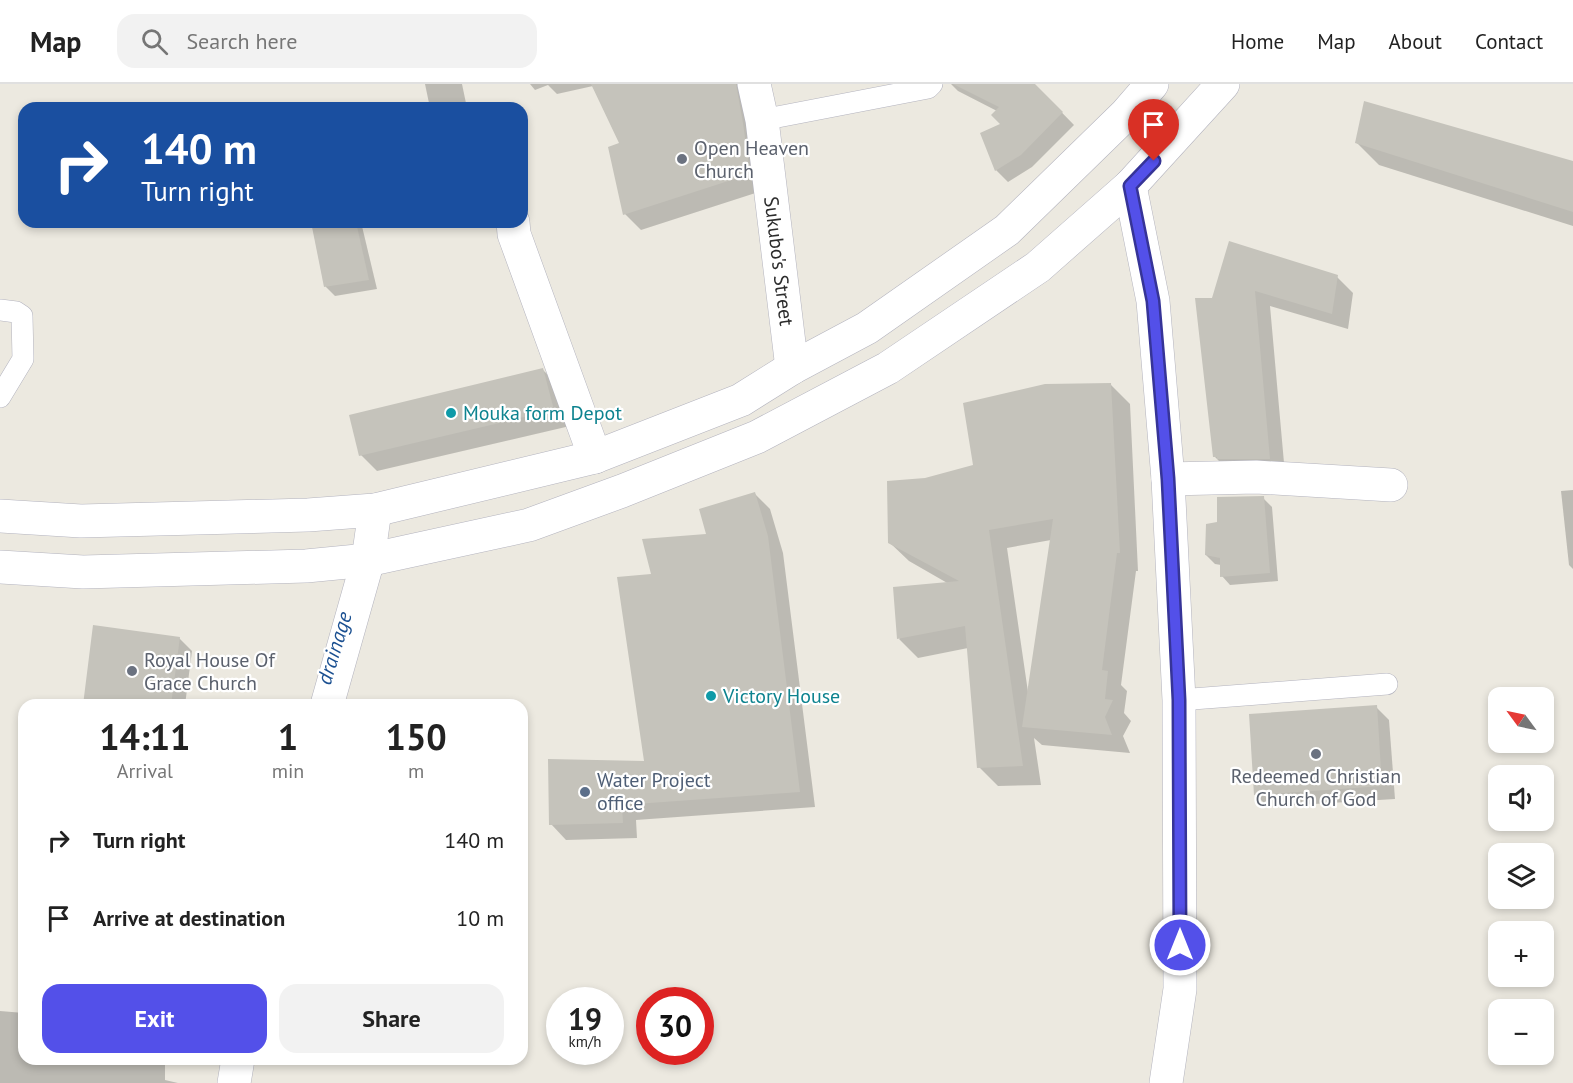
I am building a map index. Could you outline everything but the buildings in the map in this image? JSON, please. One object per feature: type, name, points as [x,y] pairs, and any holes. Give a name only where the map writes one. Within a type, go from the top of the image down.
[{"type":"main road","name":"Sukubo's Street","points":[[754,84],[762,120],[792,368]]},
{"type":"main road","points":[[0,516],[81,521],[308,515],[375,510],[595,457],[741,400],[792,368],[867,327],[1007,230],[1126,114],[1152,84]]},
{"type":"main road","points":[[0,567],[83,572],[306,566],[368,560],[529,525],[622,491],[757,437],[888,368],[1019,280],[1038,267],[1130,186],[1223,84]]},
{"type":"main road","points":[[1130,186],[1153,301],[1168,479],[1179,700],[1180,989],[1166,1083]]},
{"type":"main road","points":[[514,228],[595,457]]},
{"type":"main road","points":[[1168,479],[1256,477],[1392,485]]},
{"type":"main road","points":[[329,699],[368,560],[375,510]]},
{"type":"main road","points":[[234,1083],[237,1065]]},
{"type":"lane","points":[[762,120],[928,88],[932,84]]},
{"type":"lane","points":[[0,310],[16,312],[22,316],[24,340],[23,359],[0,397]]},
{"type":"lane","points":[[1179,700],[1386,684]]},
{"type":"place","name":"Open Heaven Church","points":[[682,159]]},
{"type":"place","name":"Mouka form Depot","points":[[451,413]]},
{"type":"place","name":"Royal House Of Grace Church","points":[[132,671]]},
{"type":"place","name":"Victory House","points":[[711,696]]},
{"type":"place","name":"Redeemed Christian Church of God","points":[[1316,754]]},
{"type":"place","name":"Water Project office","points":[[585,792]]},
{"type":"route","points":[[1154,161],[1130,186],[1153,301],[1168,479],[1179,700],[1180,945]]},
{"type":"water label","name":"drainage","points":[[334,648]]}]
